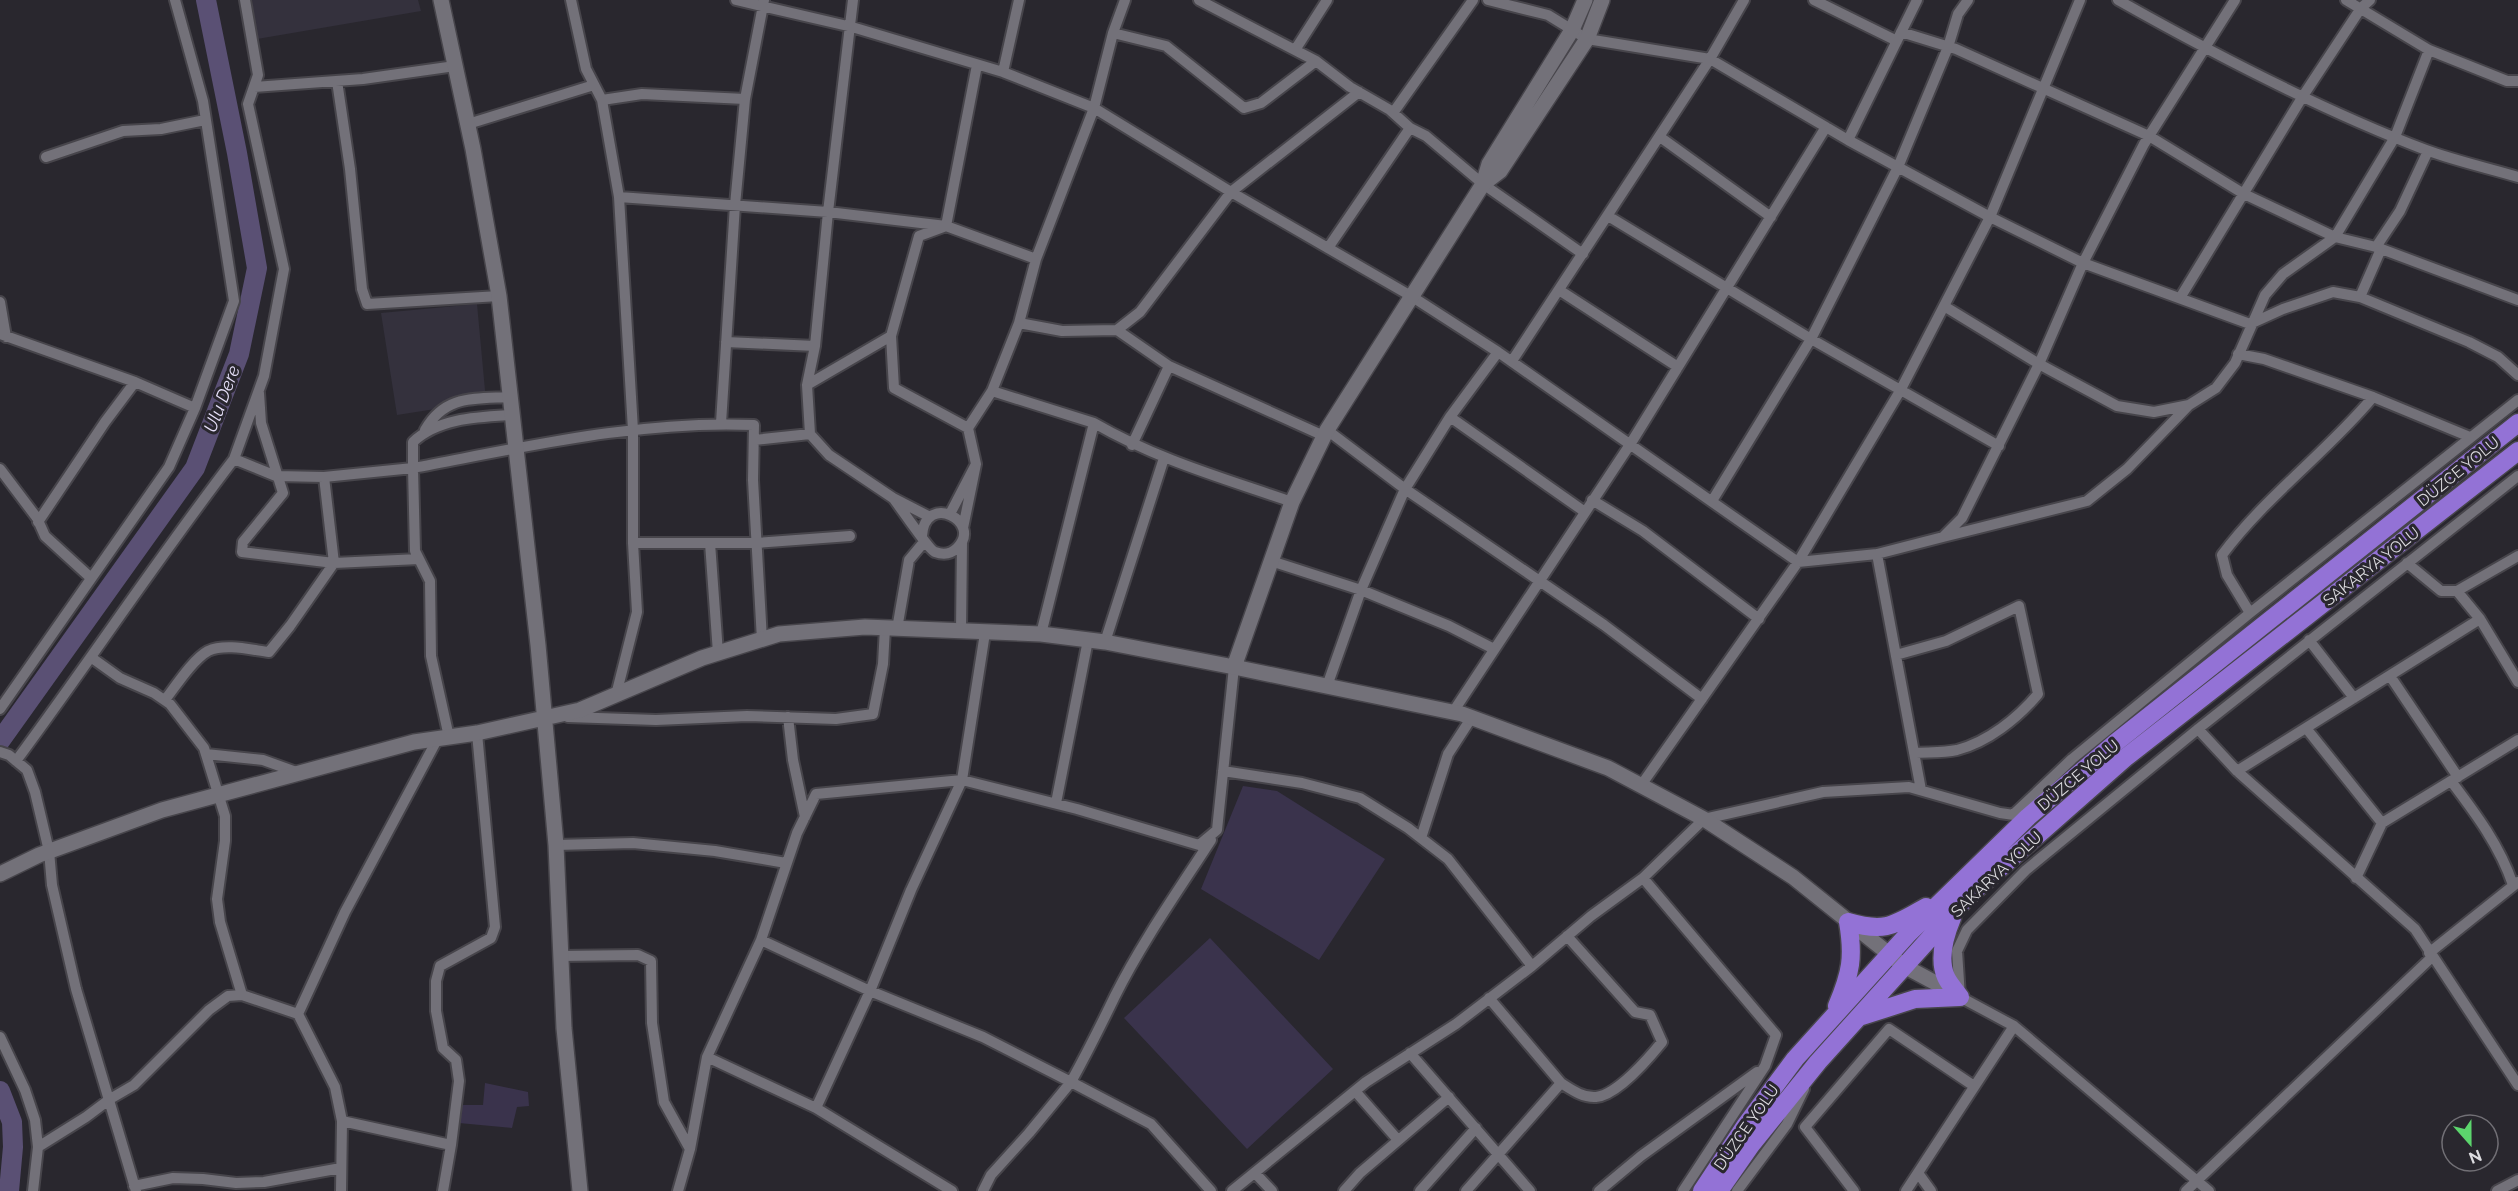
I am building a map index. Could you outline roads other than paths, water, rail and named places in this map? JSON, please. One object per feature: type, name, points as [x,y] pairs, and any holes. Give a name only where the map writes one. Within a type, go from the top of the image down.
[{"type":"highway","name":"DÜZCE YOLU","points":[[1702,1191],[1745,1126],[1795,1059],[1889,954],[1952,902],[2021,815],[2518,423]]},
{"type":"highway","name":"SAKARYA YOLU","points":[[1719,1191],[1751,1145],[1818,1062],[1904,966],[1952,902],[2125,758],[2518,451]]},
{"type":"highway","points":[[1833,1016],[1851,970],[1852,945],[1848,922],[1874,928],[1888,927],[1952,902]]},
{"type":"highway","points":[[1952,902],[1942,960],[1946,978],[1960,997]]},
{"type":"highway","points":[[1857,1018],[1915,999],[1960,997]]},
{"type":"main road","points":[[441,0],[468,123],[499,296],[556,845],[564,1028],[580,1191]]},
{"type":"main road","points":[[1234,667],[1292,502],[1325,433],[1483,183],[1489,164],[1572,30],[1585,0]]},
{"type":"main road","points":[[1483,183],[1500,171],[1587,39],[1602,0]]},
{"type":"main road","points":[[0,874],[49,851],[162,810],[414,742],[477,733],[580,710],[718,653],[779,634],[865,627],[1041,634],[1105,642],[1453,712],[1608,768],[1642,784],[1704,819],[1793,877],[1904,966],[1960,997]]},
{"type":"street","points":[[0,709],[3,698],[169,467],[195,408],[234,301],[202,101],[174,0]]},
{"type":"street","points":[[244,0],[258,75],[248,104],[284,269],[264,376],[234,459],[165,549],[92,658],[8,756],[27,770],[35,792],[49,851],[52,885],[76,989],[135,1188],[173,1178],[236,1183],[264,1182],[341,1168]]},
{"type":"street","points":[[571,0],[586,69],[602,99],[619,197],[633,430],[633,543],[637,612],[616,695]]},
{"type":"street","points":[[736,0],[764,3],[977,64],[1094,108],[1231,192],[1411,296],[1512,361],[1798,562],[1877,554],[2087,501],[2127,469],[2189,405],[2216,388],[2235,363],[2250,324],[2265,295],[2283,274],[2335,237],[2395,137],[2429,50]]},
{"type":"street","points":[[853,0],[852,27],[828,212],[815,346],[807,385],[810,434],[829,455],[893,498],[930,517]]},
{"type":"street","points":[[1003,72],[1019,0]]},
{"type":"street","points":[[961,632],[963,528],[976,464],[968,428],[993,391],[1019,323],[1036,259],[1094,108],[1113,33],[1125,0]]},
{"type":"street","points":[[1199,0],[1316,61],[1393,113],[1410,128],[1426,136],[1483,183],[1583,254]]},
{"type":"street","points":[[1295,50],[1327,0]]},
{"type":"street","points":[[1393,113],[1473,0]]},
{"type":"street","points":[[1488,0],[1548,15]]},
{"type":"street","points":[[1527,0],[1587,39],[1710,58],[1848,140],[1990,217],[2083,263],[2250,324],[2283,309],[2333,292],[2360,297],[2469,342],[2498,357],[2518,375]]},
{"type":"street","points":[[1512,361],[1660,136],[1744,0]]},
{"type":"street","points":[[1814,0],[1899,37],[1948,47],[2149,136],[2244,194],[2335,237],[2379,248],[2518,300]]},
{"type":"street","points":[[1848,140],[1917,0]]},
{"type":"street","points":[[1712,501],[1811,339],[1898,167],[1948,47],[1958,14],[1968,0]]},
{"type":"street","points":[[1642,784],[1798,562],[1900,391],[1990,217],[2080,0]]},
{"type":"street","points":[[2118,0],[2205,49],[2395,137],[2428,151],[2518,177]]},
{"type":"street","points":[[1943,537],[1962,518],[1999,446],[2040,364],[2083,263],[2149,136],[2235,0]]},
{"type":"street","points":[[2346,0],[2429,50],[2507,81],[2518,81]]},
{"type":"street","points":[[2180,298],[2303,96],[2361,8],[2370,0]]},
{"type":"street","points":[[722,423],[735,205],[745,99],[764,3]]},
{"type":"street","points":[[1113,33],[1166,46],[1244,108],[1261,103],[1316,61]]},
{"type":"street","points":[[946,226],[977,64]]},
{"type":"street","points":[[254,87],[337,81],[455,66]]},
{"type":"street","points":[[337,81],[350,169],[362,289],[367,304],[499,296]]},
{"type":"street","points":[[468,123],[594,85]]},
{"type":"street","points":[[1117,330],[1140,312],[1231,192],[1359,92]]},
{"type":"street","points":[[602,99],[642,94],[745,99]]},
{"type":"street","points":[[45,157],[123,130],[161,129],[205,120]]},
{"type":"street","points":[[1453,712],[1631,443],[1826,127]]},
{"type":"street","points":[[1328,248],[1410,128]]},
{"type":"street","points":[[1660,136],[1771,217]]},
{"type":"street","points":[[2360,297],[2379,248],[2400,211],[2428,151]]},
{"type":"street","points":[[619,197],[828,212],[946,226],[1036,259]]},
{"type":"street","points":[[1608,216],[1811,339],[1999,446]]},
{"type":"street","points":[[946,226],[919,236],[891,336],[894,388],[968,428]]},
{"type":"street","points":[[1559,290],[1678,367]]},
{"type":"street","points":[[0,302],[3,335],[135,382],[195,408]]},
{"type":"street","points":[[1944,306],[2040,364],[2117,406],[2154,412],[2189,405]]},
{"type":"street","points":[[1019,323],[1062,331],[1117,330],[1169,366],[1325,433],[1604,626],[1702,699]]},
{"type":"street","points":[[807,385],[891,336]]},
{"type":"street","points":[[726,342],[815,346]]},
{"type":"street","points":[[1327,686],[1361,590],[1405,489],[1450,417],[1498,352]]},
{"type":"street","points":[[2238,354],[2264,359],[2373,397],[2470,437]]},
{"type":"street","points":[[1132,444],[1169,366]]},
{"type":"street","points":[[38,522],[105,422],[135,382]]},
{"type":"street","points":[[259,389],[261,423],[283,493],[243,542],[242,552],[334,563],[419,559]]},
{"type":"street","points":[[993,391],[1094,423],[1164,458],[1292,502]]},
{"type":"street","points":[[298,1014],[345,912],[444,738],[431,656],[430,581],[415,551],[412,442],[425,430],[434,414],[452,403],[510,397]]},
{"type":"street","points":[[2250,613],[2227,576],[2222,555],[2241,529],[2352,423],[2373,397]]},
{"type":"street","points":[[1232,1191],[1355,1091],[1532,966],[1643,878],[1704,819],[1823,792],[1909,787],[2000,813],[2021,815],[2072,759],[2250,613],[2518,400]]},
{"type":"street","points":[[425,430],[465,420],[512,415]]},
{"type":"street","points":[[1450,417],[1585,512]]},
{"type":"street","points":[[234,459],[276,476],[324,477],[413,468],[633,430],[722,423],[754,425],[753,480],[762,640]]},
{"type":"street","points":[[1041,634],[1094,423]]},
{"type":"street","points":[[754,440],[810,434]]},
{"type":"street","points":[[1105,642],[1164,458]]},
{"type":"street","points":[[950,514],[976,464]]},
{"type":"street","points":[[0,470],[38,522],[45,536],[91,578]]},
{"type":"street","points":[[2209,1191],[2199,1180],[2014,1026],[1960,997],[1957,951],[1967,930],[2026,870],[2309,640],[2518,476]]},
{"type":"street","points":[[165,700],[183,676],[207,651],[220,648],[269,652],[290,626],[334,563],[324,477]]},
{"type":"street","points":[[893,498],[934,552],[941,554],[954,551],[962,541]]},
{"type":"street","points":[[1592,500],[1644,531],[1759,619]]},
{"type":"street","points":[[543,717],[656,720],[747,716],[836,719],[873,714],[891,628],[909,560],[923,539],[923,529],[930,517],[943,513],[950,514],[960,522],[963,528]]},
{"type":"street","points":[[633,543],[756,543],[850,536]]},
{"type":"street","points":[[710,543],[718,653]]},
{"type":"street","points":[[1877,554],[1921,790]]},
{"type":"street","points":[[2407,563],[2441,591],[2457,591],[2518,556]]},
{"type":"street","points":[[1271,561],[1361,590],[1449,626],[1494,649]]},
{"type":"street","points":[[2457,591],[2480,619],[2517,679]]},
{"type":"street","points":[[1896,655],[1946,641],[2019,606],[2038,694],[2022,713],[1985,738],[1957,750],[1914,753]]},
{"type":"street","points":[[2237,771],[2480,619]]},
{"type":"street","points":[[816,1108],[870,991],[911,890],[962,780],[985,633]]},
{"type":"street","points":[[1056,803],[1088,640]]},
{"type":"street","points":[[2309,640],[2354,698]]},
{"type":"street","points":[[92,658],[120,678],[170,704],[206,754],[225,816],[225,841],[217,899],[220,922],[242,995]]},
{"type":"street","points":[[982,1191],[991,1175],[1071,1082],[1095,1040],[1116,995],[1173,898],[1217,830],[1234,667]]},
{"type":"street","points":[[2187,1191],[2430,955],[2516,884],[2481,820],[2390,676]]},
{"type":"street","points":[[788,717],[793,760],[805,817]]},
{"type":"street","points":[[1420,838],[1448,754],[1472,717]]},
{"type":"street","points":[[2306,728],[2382,823]]},
{"type":"street","points":[[2198,729],[2237,771],[2415,929],[2430,955],[2517,1080]]},
{"type":"street","points":[[443,1191],[459,1081],[456,1060],[443,1048],[436,1011],[436,981],[440,966],[491,938],[495,927],[477,733]]},
{"type":"street","points":[[2356,878],[2382,823],[2518,740]]},
{"type":"street","points":[[206,754],[263,760],[299,773]]},
{"type":"street","points":[[1223,771],[1302,783],[1360,798],[1448,859],[1532,966]]},
{"type":"street","points":[[678,1191],[690,1149],[706,1057],[761,940],[786,862],[816,795],[962,780],[1056,803],[1199,845],[1217,830]]},
{"type":"street","points":[[556,845],[633,843],[715,851],[786,862]]},
{"type":"street","points":[[1643,878],[1776,1035],[1765,1066],[1683,1191]]},
{"type":"street","points":[[1489,998],[1561,1083],[1583,1096],[1598,1097],[1614,1089],[1648,1059],[1662,1042],[1650,1015],[1635,1012],[1567,936]]},
{"type":"street","points":[[761,940],[870,991],[983,1037],[1151,1124],[1210,1191]]},
{"type":"street","points":[[560,956],[638,955],[651,961],[652,1023],[664,1102],[690,1149]]},
{"type":"street","points":[[38,1147],[86,1117],[110,1098],[134,1085],[209,1010],[228,996],[242,995],[298,1014],[335,1088],[342,1121],[341,1191]]},
{"type":"street","points":[[1906,1191],[2014,1026]]},
{"type":"street","points":[[1854,1191],[1805,1127],[1889,1029],[1974,1086]]},
{"type":"street","points":[[0,1037],[25,1090],[34,1120],[38,1147],[33,1191]]},
{"type":"street","points":[[1410,1053],[1530,1191]]},
{"type":"street","points":[[706,1057],[816,1108],[952,1191]]},
{"type":"street","points":[[1737,1191],[1787,1124],[1818,1062]]},
{"type":"street","points":[[1599,1191],[1641,1156],[1765,1066]]},
{"type":"street","points":[[1466,1191],[1561,1083]]},
{"type":"street","points":[[1355,1091],[1398,1140]]},
{"type":"street","points":[[1344,1191],[1360,1173],[1449,1097]]},
{"type":"street","points":[[342,1121],[451,1145]]},
{"type":"street","points":[[1420,1191],[1476,1128]]},
{"type":"street","points":[[1255,1173],[1272,1191]]},
{"type":"street","points":[[1918,1173],[1931,1191]]},
{"type":"street","points":[[2497,1191],[2518,1180]]},
{"type":"waterway","name":"Ulu Dere","points":[[0,741],[195,468],[239,354],[257,268],[237,153],[206,0]]},
{"type":"waterway","name":"Ulu Dere","points":[[0,1091],[12,1122],[13,1147],[9,1191]]}]
